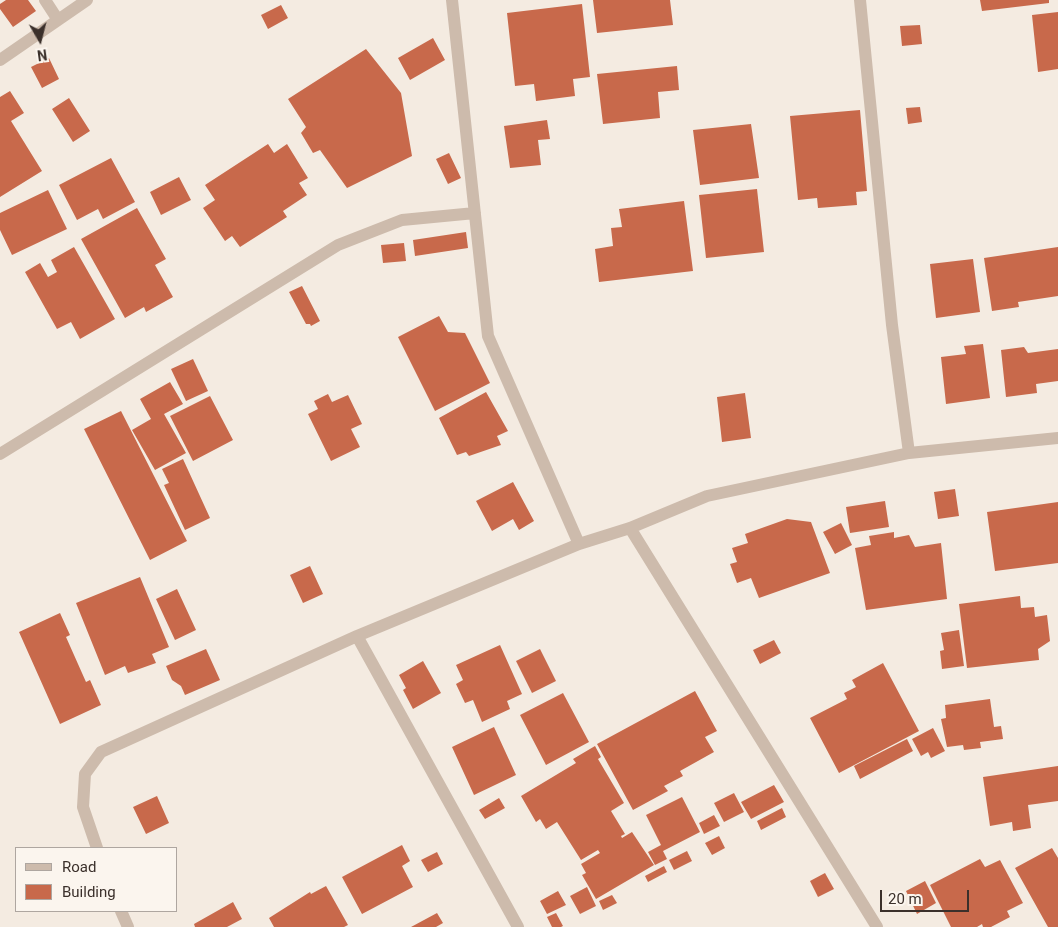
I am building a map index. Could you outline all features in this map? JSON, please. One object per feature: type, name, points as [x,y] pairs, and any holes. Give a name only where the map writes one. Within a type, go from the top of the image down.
[{"type":"street","points":[[46,0],[58,20]]},
{"type":"street","points":[[0,60],[87,0]]},
{"type":"street","points":[[452,0],[488,336],[579,544]]},
{"type":"street","points":[[860,0],[892,325],[909,453]]},
{"type":"street","points":[[0,454],[338,244],[402,220],[475,213]]},
{"type":"street","points":[[97,847],[83,807],[86,774],[101,752],[357,636],[579,544],[630,528],[707,496],[909,453],[1058,438]]},
{"type":"street","points":[[630,528],[877,927]]},
{"type":"street","points":[[357,636],[518,927]]},
{"type":"street","points":[[121,912],[128,927]]},
{"type":"building","points":[[6,0],[28,0],[36,11],[13,27],[0,9],[0,4]]},
{"type":"building","points":[[593,0],[670,0],[673,25],[597,33]]},
{"type":"building","points":[[980,0],[1049,0],[1049,3],[982,11]]},
{"type":"building","points":[[582,4],[590,77],[573,79],[575,96],[536,101],[534,84],[515,86],[507,13]]},
{"type":"building","points":[[281,5],[288,18],[268,29],[261,15]]},
{"type":"building","points":[[1058,12],[1058,69],[1038,72],[1032,15]]},
{"type":"building","points":[[920,25],[922,44],[902,46],[900,26]]},
{"type":"building","points":[[433,38],[445,60],[410,80],[398,58]]},
{"type":"building","points":[[366,49],[401,93],[412,156],[347,188],[320,150],[313,153],[301,133],[306,127],[288,99]]},
{"type":"building","points":[[49,58],[59,79],[42,88],[31,67]]},
{"type":"building","points":[[677,66],[679,90],[658,92],[660,118],[603,124],[597,74]]},
{"type":"building","points":[[10,91],[24,113],[11,121],[42,171],[0,197],[0,97]]},
{"type":"building","points":[[69,98],[90,131],[73,142],[52,109]]},
{"type":"building","points":[[920,107],[922,122],[908,124],[906,108]]},
{"type":"building","points":[[860,110],[867,191],[856,192],[857,205],[818,208],[817,198],[798,200],[790,116]]},
{"type":"building","points":[[547,120],[550,139],[538,140],[541,165],[510,168],[504,126]]},
{"type":"building","points":[[751,124],[759,178],[700,185],[693,130]]},
{"type":"building","points":[[268,144],[274,153],[287,144],[308,178],[299,183],[307,195],[283,211],[287,217],[240,247],[232,236],[225,241],[203,208],[215,200],[205,185]]},
{"type":"building","points":[[449,153],[461,178],[448,184],[436,159]]},
{"type":"building","points":[[111,158],[135,202],[103,219],[98,209],[77,220],[59,185]]},
{"type":"building","points":[[179,177],[191,200],[161,215],[150,192]]},
{"type":"building","points":[[757,189],[764,252],[706,258],[699,195]]},
{"type":"building","points":[[48,190],[67,229],[12,255],[0,230],[0,213]]},
{"type":"building","points":[[684,201],[693,271],[599,282],[595,249],[613,246],[611,228],[622,227],[619,209]]},
{"type":"building","points":[[137,208],[166,259],[155,265],[173,297],[146,312],[144,307],[125,318],[81,239]]},
{"type":"building","points":[[466,232],[468,248],[415,256],[413,240]]},
{"type":"building","points":[[404,243],[406,261],[383,263],[381,245]]},
{"type":"building","points":[[74,247],[115,319],[80,339],[71,322],[57,329],[25,272],[40,263],[48,277],[57,272],[51,260]]},
{"type":"building","points":[[1058,247],[1058,296],[1018,302],[1019,307],[992,311],[984,258]]},
{"type":"building","points":[[973,259],[980,312],[936,318],[930,264]]},
{"type":"building","points":[[302,286],[320,321],[311,326],[306,324],[289,292]]},
{"type":"building","points":[[439,316],[448,332],[465,333],[490,383],[435,411],[398,337]]},
{"type":"building","points":[[983,344],[990,398],[946,404],[941,357],[966,354],[964,346]]},
{"type":"building","points":[[1024,347],[1028,353],[1058,349],[1058,381],[1036,384],[1037,393],[1006,397],[1001,350]]},
{"type":"building","points":[[193,359],[208,391],[186,401],[171,369]]},
{"type":"building","points":[[170,382],[183,404],[164,414],[186,453],[155,470],[132,430],[151,419],[140,399]]},
{"type":"building","points":[[486,392],[508,431],[497,436],[501,445],[469,456],[466,452],[457,455],[439,418]]},
{"type":"building","points":[[745,393],[751,438],[722,442],[717,397]]},
{"type":"building","points":[[328,394],[332,402],[348,395],[362,424],[351,429],[360,447],[331,461],[308,414],[318,409],[314,401]]},
{"type":"building","points":[[210,396],[233,440],[193,461],[170,416]]},
{"type":"building","points":[[121,411],[187,541],[150,560],[84,429]]},
{"type":"building","points":[[183,459],[210,518],[185,530],[164,485],[169,483],[162,469]]},
{"type":"building","points":[[513,482],[534,521],[519,530],[513,519],[492,531],[476,501]]},
{"type":"building","points":[[955,489],[959,516],[938,519],[934,492]]},
{"type":"building","points":[[885,501],[889,527],[850,533],[846,507]]},
{"type":"building","points":[[1058,502],[1058,563],[995,571],[987,512]]},
{"type":"building","points":[[787,519],[811,522],[830,573],[759,598],[751,578],[737,583],[730,564],[737,562],[732,548],[748,543],[745,534]]},
{"type":"building","points":[[841,523],[852,545],[835,554],[823,532]]},
{"type":"building","points":[[894,532],[894,538],[909,535],[915,547],[941,543],[947,599],[866,610],[855,548],[871,545],[869,536]]},
{"type":"building","points":[[310,566],[323,594],[303,603],[290,575]]},
{"type":"building","points":[[140,577],[169,647],[152,654],[156,663],[128,673],[125,666],[105,675],[76,603]]},
{"type":"building","points":[[177,589],[196,630],[175,640],[156,599]]},
{"type":"building","points":[[1020,596],[1021,608],[1034,607],[1035,617],[1047,615],[1050,641],[1038,649],[1039,660],[967,668],[959,604]]},
{"type":"building","points":[[60,613],[70,635],[66,637],[86,682],[90,680],[101,705],[60,724],[19,632]]},
{"type":"building","points":[[959,630],[964,666],[942,669],[940,651],[944,650],[941,633]]},
{"type":"building","points":[[774,640],[781,653],[760,664],[753,650]]},
{"type":"building","points":[[500,645],[522,694],[507,701],[510,709],[482,722],[473,700],[465,703],[456,684],[463,680],[456,665]]},
{"type":"building","points":[[206,649],[220,680],[185,695],[181,686],[172,680],[166,666]]},
{"type":"building","points":[[540,649],[556,681],[532,693],[516,661]]},
{"type":"building","points":[[423,661],[441,693],[413,709],[403,690],[406,688],[399,675]]},
{"type":"building","points":[[883,663],[919,731],[839,773],[810,718],[847,699],[844,693],[856,687],[852,680]]},
{"type":"building","points":[[695,691],[717,731],[705,737],[714,752],[680,771],[683,776],[664,786],[668,791],[633,810],[597,744]]},
{"type":"building","points":[[563,693],[589,742],[546,765],[520,715]]},
{"type":"building","points":[[990,699],[994,727],[1001,726],[1003,739],[980,742],[981,748],[964,750],[963,745],[947,747],[941,719],[946,718],[945,705]]},
{"type":"building","points":[[494,727],[516,775],[474,795],[452,747]]},
{"type":"building","points":[[933,728],[945,751],[931,758],[928,752],[921,756],[912,739]]},
{"type":"building","points":[[907,739],[913,751],[860,779],[854,766]]},
{"type":"building","points":[[595,746],[601,757],[598,759],[624,803],[611,811],[625,834],[621,836],[622,838],[632,832],[654,865],[596,899],[582,875],[586,873],[581,864],[600,853],[598,850],[581,860],[557,822],[546,829],[540,819],[536,822],[521,796],[576,763],[573,759]]},
{"type":"building","points":[[1058,766],[1058,801],[1028,805],[1031,828],[1013,831],[1012,822],[990,826],[983,777]]},
{"type":"building","points":[[774,785],[784,802],[751,819],[741,802]]},
{"type":"building","points":[[734,793],[744,812],[724,822],[714,803]]},
{"type":"building","points":[[157,796],[169,823],[146,834],[133,807]]},
{"type":"building","points":[[682,797],[700,832],[663,851],[667,859],[655,865],[648,852],[661,845],[646,815]]},
{"type":"building","points":[[499,798],[505,808],[485,819],[479,810]]},
{"type":"building","points":[[782,808],[786,817],[761,830],[757,821]]},
{"type":"building","points":[[714,815],[720,826],[704,834],[699,823]]},
{"type":"building","points":[[719,836],[725,848],[712,855],[705,843]]},
{"type":"building","points":[[402,845],[410,861],[402,866],[413,887],[362,914],[342,877]]},
{"type":"building","points":[[1052,848],[1058,858],[1058,927],[1048,927],[1015,868]]},
{"type":"building","points":[[687,851],[692,861],[674,870],[669,860]]},
{"type":"building","points":[[437,852],[443,864],[428,872],[421,860]]},
{"type":"building","points":[[980,859],[985,867],[1000,860],[1023,903],[1007,911],[1010,917],[991,927],[983,927],[982,924],[977,927],[951,927],[930,885]]},
{"type":"building","points":[[664,866],[667,872],[648,882],[645,876]]},
{"type":"building","points":[[825,873],[834,889],[818,897],[810,881]]},
{"type":"building","points":[[925,881],[936,903],[917,914],[906,891]]},
{"type":"building","points":[[326,886],[348,925],[344,927],[274,927],[269,918],[310,892],[311,894]]},
{"type":"building","points":[[587,887],[596,906],[580,914],[570,896]]},
{"type":"building","points":[[558,891],[566,905],[547,914],[540,901]]},
{"type":"building","points":[[612,895],[617,903],[603,910],[599,901]]},
{"type":"building","points":[[233,902],[242,919],[227,927],[195,927],[194,924]]},
{"type":"building","points":[[437,913],[443,923],[436,927],[411,927]]},
{"type":"building","points":[[556,913],[563,926],[561,927],[552,927],[547,917]]}]
